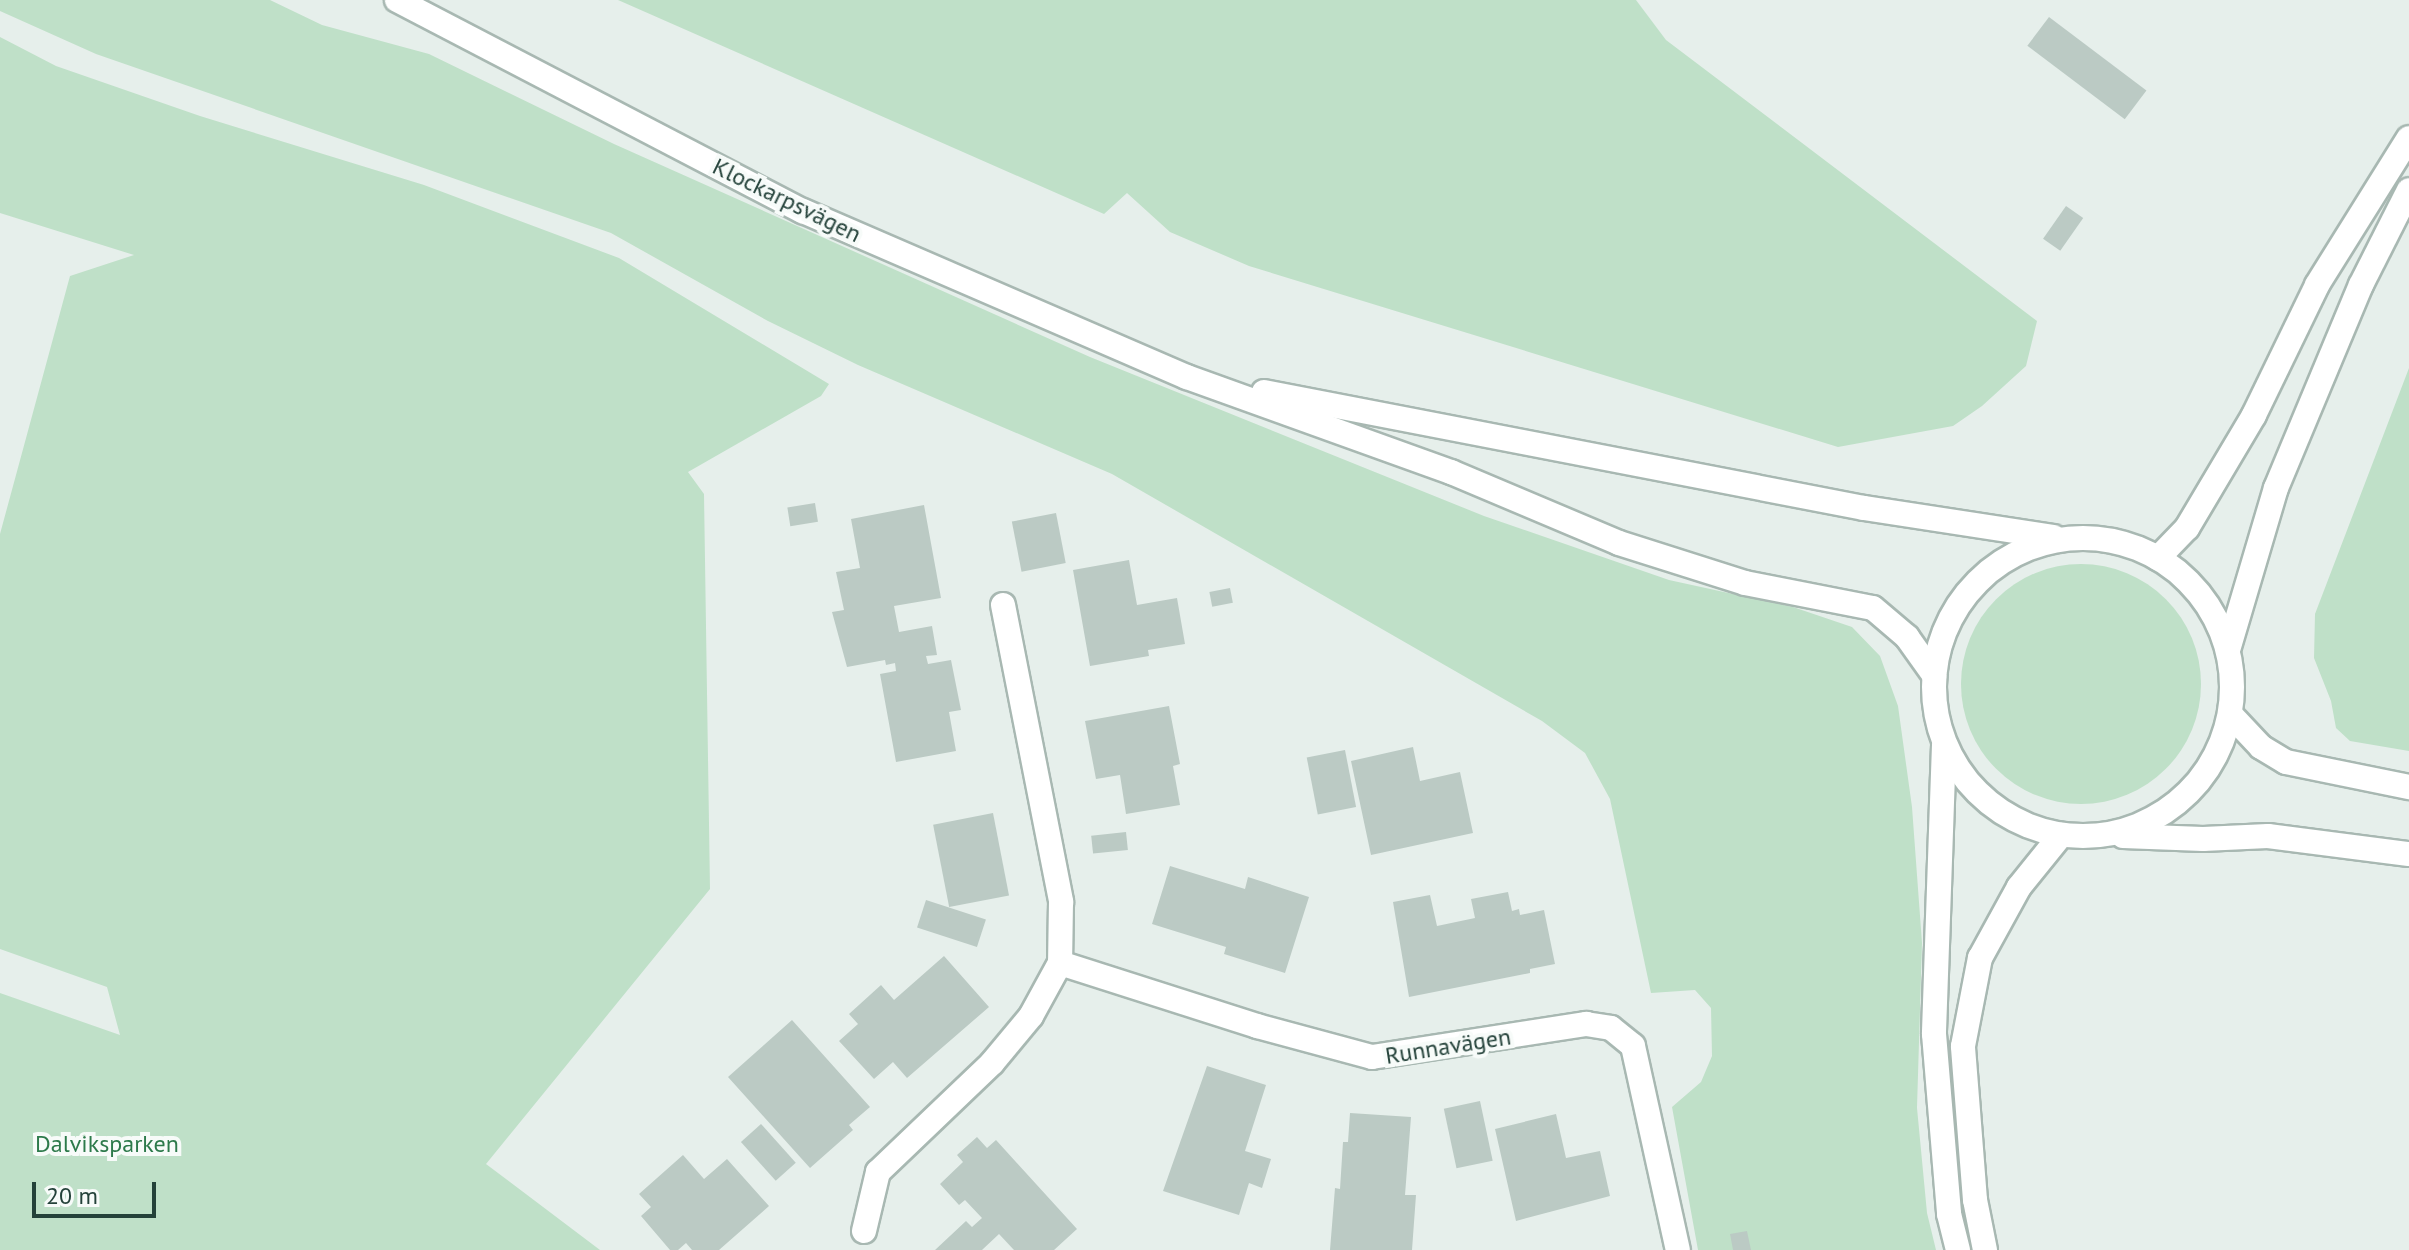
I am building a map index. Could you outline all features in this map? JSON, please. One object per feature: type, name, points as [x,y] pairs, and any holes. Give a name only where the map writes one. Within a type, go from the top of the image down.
[{"type":"street","name":"Klockarpsvägen","points":[[397,0],[803,211],[1187,377]]},
{"type":"street","points":[[2158,558],[2187,528],[2254,415],[2317,285],[2409,138]]},
{"type":"street","points":[[2228,650],[2276,488],[2361,285],[2409,190]]},
{"type":"street","points":[[1187,377],[1849,505],[2063,539],[2112,541],[2158,558],[2182,575],[2202,597],[2228,650],[2232,682],[2230,714],[2212,762],[2185,795],[2150,820],[2100,835]]},
{"type":"street","points":[[1187,377],[1451,472],[1619,543],[1745,583],[1873,608],[1907,637],[1934,675]]},
{"type":"street","points":[[2063,539],[2024,550],[1974,584],[1951,617],[1934,675],[1935,709],[1944,742],[1963,776],[1990,804],[2036,829],[2061,835],[2203,839],[2268,836],[2409,854]]},
{"type":"street","points":[[864,1231],[878,1172],[992,1063],[1031,1016],[1060,963],[1061,902],[1003,605]]},
{"type":"street","points":[[2230,714],[2261,747],[2286,762],[2409,787]]},
{"type":"street","points":[[1944,742],[1934,1034],[1949,1214],[1958,1250]]},
{"type":"street","points":[[1985,1250],[1975,1200],[1963,1046],[1980,958],[2019,887],[2061,835]]},
{"type":"street","name":"Runnavägen","points":[[1060,963],[1257,1026],[1372,1057],[1586,1024],[1611,1028],[1633,1046],[1678,1250]]},
{"type":"green space","points":[[0,0],[270,0],[322,25],[429,54],[614,144],[1090,357],[1484,516],[1669,580],[1793,607],[1852,627],[1880,656],[1898,706],[1912,807],[1922,943],[1917,1108],[1927,1213],[1936,1250],[1698,1250],[1672,1107],[1701,1082],[1712,1056],[1711,1008],[1695,990],[1651,993],[1610,799],[1585,753],[1542,721],[1112,474],[858,365],[768,321],[611,233],[96,54],[0,11]]},
{"type":"green space","points":[[618,0],[1636,0],[1666,40],[2037,321],[2026,366],[1982,406],[1953,426],[1838,447],[1249,266],[1170,232],[1127,193],[1104,214]]},
{"type":"green space","name":"Dalviksparken","points":[[0,37],[56,66],[200,116],[424,185],[619,258],[829,384],[821,396],[688,472],[704,494],[710,889],[486,1164],[600,1250],[0,1250],[0,993],[120,1035],[107,987],[0,949],[0,534],[70,276],[134,255],[0,213]]},
{"type":"green space","points":[[2409,368],[2409,751],[2350,741],[2336,728],[2331,701],[2314,658],[2315,614]]},
{"type":"green space","points":[[2081,564],[2127,573],[2166,599],[2192,638],[2201,684],[2192,730],[2166,769],[2127,795],[2081,804],[2035,795],[1996,769],[1970,730],[1961,684],[1970,638],[1996,599],[2035,573]]},
{"type":"building","points":[[2049,17],[2146,90],[2125,119],[2027,46]]},
{"type":"building","points":[[2066,206],[2083,218],[2060,251],[2043,239]]},
{"type":"building","points":[[815,503],[818,522],[790,526],[787,507]]},
{"type":"building","points":[[924,505],[941,598],[894,606],[899,632],[932,626],[937,655],[926,656],[928,664],[951,660],[961,710],[949,712],[956,751],[896,762],[880,674],[896,671],[895,663],[886,665],[885,660],[847,667],[832,612],[844,610],[836,572],[860,568],[851,519]]},
{"type":"building","points":[[1056,513],[1066,563],[1022,572],[1012,522]]},
{"type":"building","points":[[1129,560],[1137,605],[1177,598],[1185,644],[1148,650],[1149,656],[1090,666],[1073,570]]},
{"type":"building","points":[[1230,588],[1233,603],[1212,607],[1209,592]]},
{"type":"building","points":[[1169,706],[1180,764],[1173,766],[1180,805],[1126,814],[1120,775],[1096,779],[1085,721]]},
{"type":"building","points":[[1413,747],[1420,781],[1460,772],[1473,833],[1371,855],[1351,761]]},
{"type":"building","points":[[1345,750],[1356,807],[1318,814],[1307,757]]},
{"type":"building","points":[[993,813],[1009,895],[949,907],[933,825]]},
{"type":"building","points":[[1126,832],[1128,850],[1093,854],[1091,836]]},
{"type":"building","points":[[1170,866],[1245,889],[1248,877],[1309,897],[1285,973],[1224,954],[1226,947],[1152,924]]},
{"type":"building","points":[[1508,892],[1512,911],[1519,909],[1520,915],[1544,910],[1555,964],[1530,969],[1530,973],[1409,997],[1393,902],[1430,895],[1437,926],[1475,918],[1471,899]]},
{"type":"building","points":[[926,900],[986,919],[977,947],[917,928]]},
{"type":"building","points":[[944,956],[989,1007],[907,1078],[893,1062],[874,1079],[839,1041],[858,1024],[849,1014],[881,985],[894,1000]]},
{"type":"building","points":[[792,1020],[870,1107],[849,1125],[853,1130],[810,1168],[728,1077]]},
{"type":"building","points":[[1207,1066],[1266,1085],[1245,1151],[1271,1159],[1262,1188],[1249,1183],[1239,1215],[1163,1191]]},
{"type":"building","points":[[1480,1101],[1493,1161],[1456,1168],[1444,1109]]},
{"type":"building","points":[[1350,1113],[1411,1117],[1405,1195],[1416,1195],[1412,1250],[1330,1250],[1335,1188],[1340,1189],[1343,1142],[1348,1142]]},
{"type":"building","points":[[1556,1114],[1566,1158],[1600,1151],[1610,1196],[1516,1221],[1495,1129]]},
{"type":"building","points":[[761,1124],[796,1163],[776,1181],[741,1142]]},
{"type":"building","points":[[977,1137],[987,1148],[996,1140],[1077,1229],[1054,1250],[1014,1250],[999,1234],[982,1250],[935,1250],[966,1221],[972,1227],[982,1218],[965,1200],[959,1205],[940,1184],[963,1162],[957,1155]]},
{"type":"building","points":[[683,1155],[704,1179],[727,1159],[769,1206],[719,1250],[692,1250],[686,1243],[678,1250],[670,1250],[641,1216],[651,1207],[639,1194]]},
{"type":"building","points":[[1747,1231],[1751,1250],[1733,1250],[1730,1234]]}]
